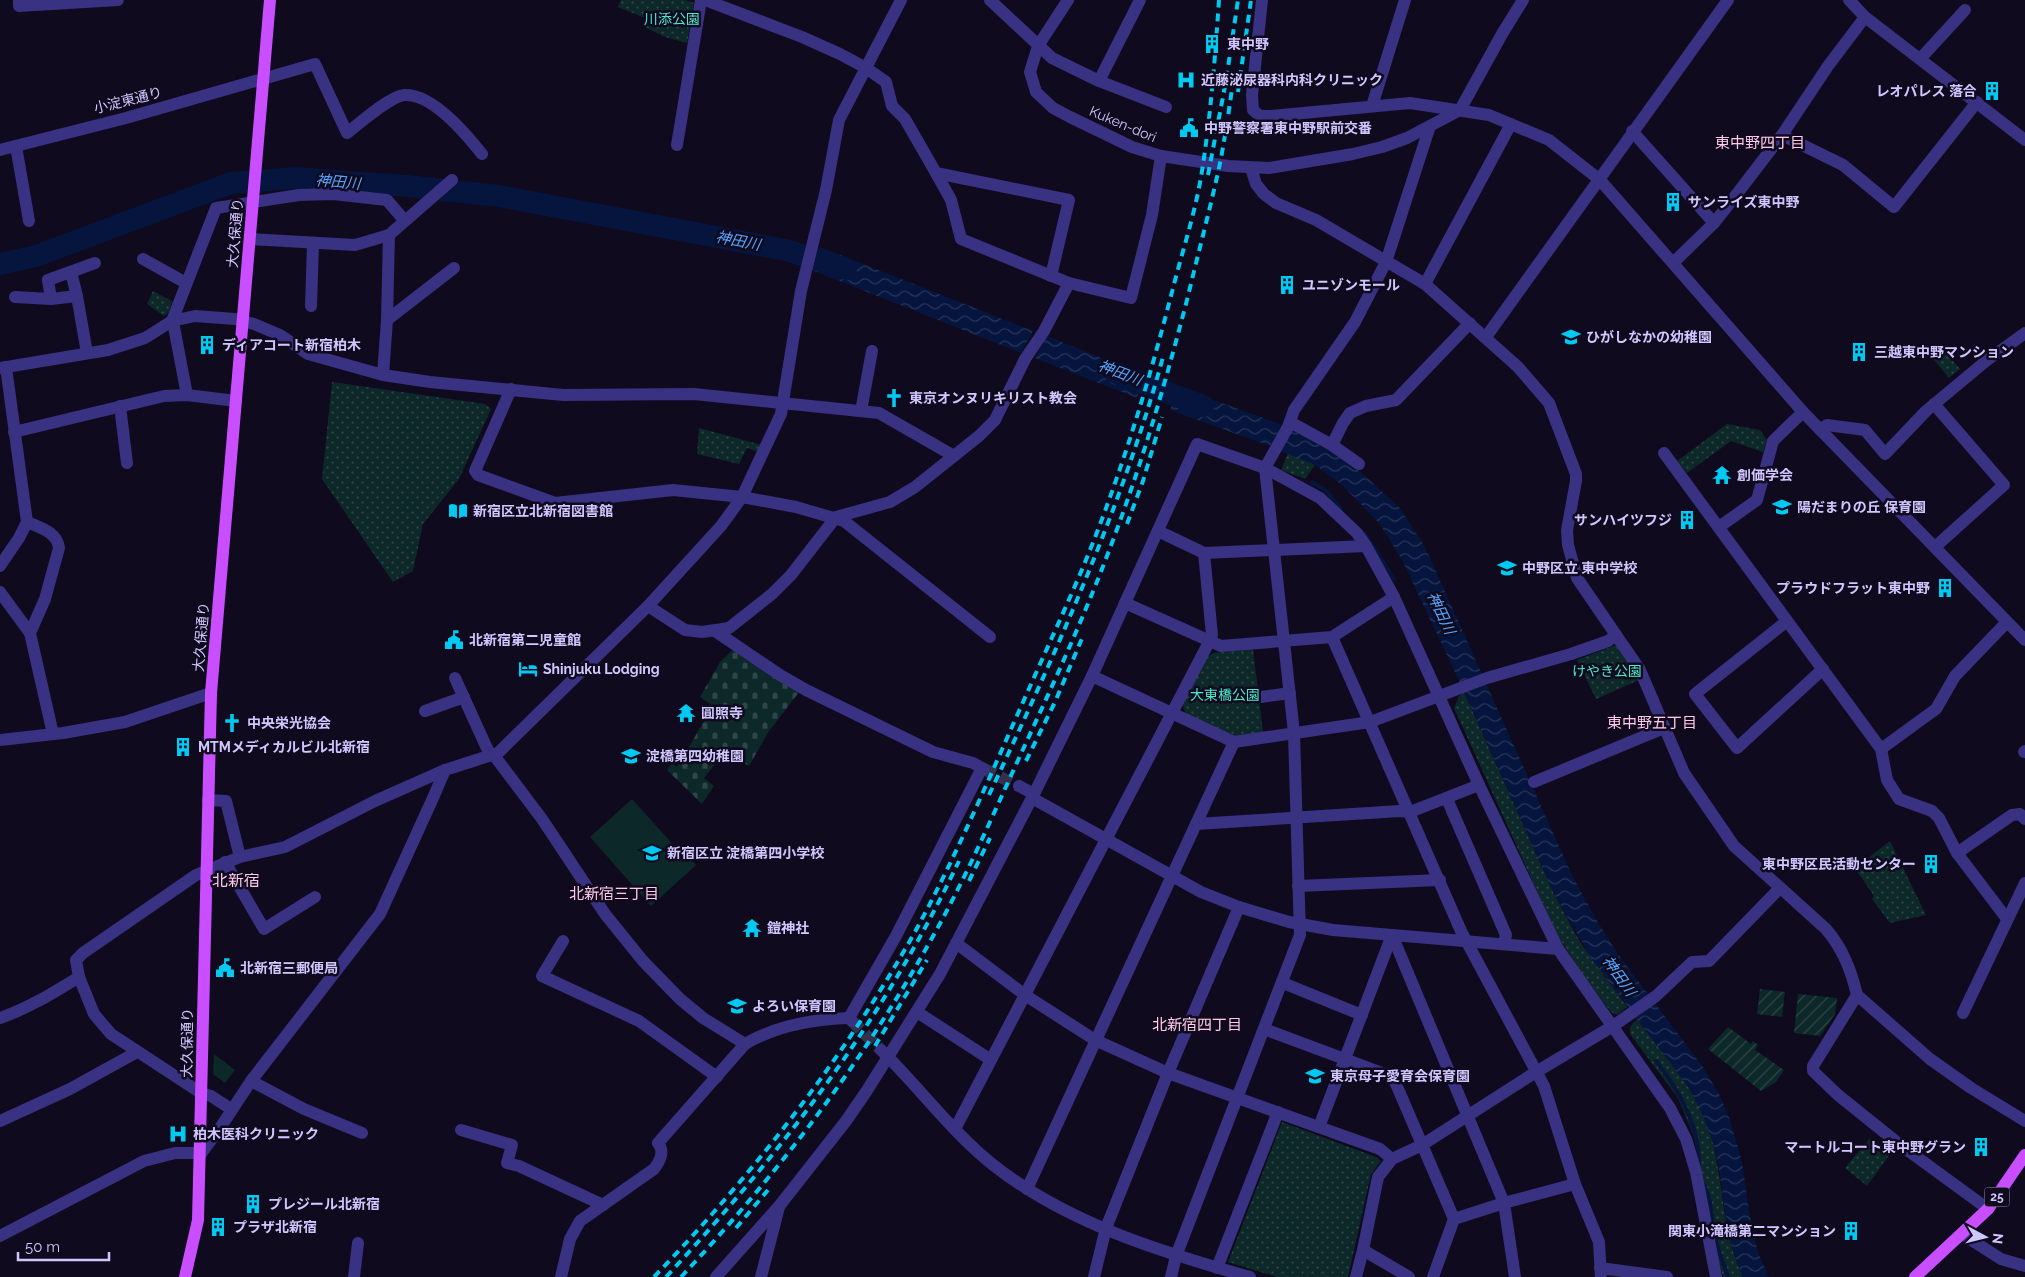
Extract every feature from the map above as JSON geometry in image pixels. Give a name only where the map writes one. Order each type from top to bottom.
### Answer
[{"type":"main road","name":"大久保通り","points":[[185,1277],[198,1220],[211,693],[236,401],[248,322],[250,239],[270,0]]},
{"type":"main road","name":"25","points":[[1914,1277],[1988,1208],[2025,1155]]},
{"type":"street","points":[[19,0],[18,6],[118,0]]},
{"type":"street","points":[[676,145],[703,0],[802,37],[866,68],[886,82],[892,106],[905,119],[951,200],[961,239],[1069,283],[1130,298],[1152,215],[1161,156]]},
{"type":"street","points":[[231,1109],[211,1096],[201,1093],[110,1034],[94,1014],[79,976],[76,960],[163,896],[196,875],[240,857],[285,847],[375,801],[445,770],[498,753],[648,606],[721,526],[742,497],[781,414],[801,291],[826,190],[839,120],[901,0]]},
{"type":"street","points":[[990,0],[1052,58],[1098,81],[1166,107]]},
{"type":"street","name":"Kuken-dori","points":[[1068,0],[1038,46],[1030,72],[1036,92],[1044,100],[1070,117],[1132,147],[1161,156],[1251,168],[1269,168],[1372,150],[1407,138],[1460,110]]},
{"type":"street","points":[[1098,81],[1140,0]]},
{"type":"street","points":[[1262,0],[1251,104],[1253,110],[1260,116],[1410,103],[1489,116],[1548,140],[1600,180],[1803,412],[2025,640]]},
{"type":"street","points":[[1372,106],[1405,0]]},
{"type":"street","points":[[1460,110],[1523,0]]},
{"type":"street","points":[[1849,0],[1865,16],[2025,140]]},
{"type":"street","points":[[1486,337],[1600,180],[1632,131],[1724,1]]},
{"type":"street","points":[[1920,59],[1965,10]]},
{"type":"street","points":[[1673,263],[1714,223],[1782,135],[1828,66],[1865,16]]},
{"type":"street","name":"小淀東通り","points":[[0,150],[91,125],[126,118],[315,64],[346,133],[382,105],[404,95],[424,100],[454,122],[464,131],[482,154]]},
{"type":"street","points":[[1782,135],[1843,165],[1894,207],[1977,102]]},
{"type":"street","points":[[1425,284],[1511,124]]},
{"type":"street","points":[[1171,1277],[1176,1256],[1283,983],[1300,934],[1294,733],[1265,468],[1289,425],[1294,410],[1355,322],[1386,262],[1430,126]]},
{"type":"street","points":[[1632,131],[1714,223]]},
{"type":"street","points":[[16,146],[29,220]]},
{"type":"street","points":[[1251,168],[1256,184],[1264,194],[1276,203],[1316,220],[1425,284],[1518,367],[1549,403],[1576,474],[1567,530],[1568,546],[1577,578],[1640,670],[1684,773],[1734,846],[1826,928],[1839,944],[1852,976],[1857,995],[1930,1059],[1971,1088],[2025,1120]]},
{"type":"street","points":[[936,173],[1070,200],[1050,276]]},
{"type":"street","points":[[250,239],[314,244],[355,244],[389,235],[452,180]]},
{"type":"street","points":[[188,395],[172,321],[216,208],[253,199],[333,194],[388,200],[404,220]]},
{"type":"street","points":[[383,374],[387,320],[389,235]]},
{"type":"street","points":[[311,306],[314,244]]},
{"type":"street","points":[[143,259],[186,283]]},
{"type":"street","points":[[51,299],[48,280],[95,263]]},
{"type":"street","points":[[387,320],[454,268]]},
{"type":"street","points":[[71,272],[87,353]]},
{"type":"street","points":[[648,606],[685,630],[702,632],[729,628],[772,594],[791,575],[836,517],[890,502],[915,487],[995,420],[1027,356],[1042,333],[1069,283]]},
{"type":"street","points":[[15,297],[51,299],[77,296]]},
{"type":"street","points":[[0,566],[19,538],[27,522],[3,368],[108,350],[145,338],[172,321],[195,316],[248,322],[280,336],[308,354],[383,374],[430,382],[562,395],[694,394],[879,413],[954,456]]},
{"type":"street","points":[[1332,445],[1350,413],[1366,406],[1396,400],[1470,323]]},
{"type":"street","points":[[1820,430],[1827,425],[1865,430],[1885,454],[1934,404],[1986,361],[2025,333]]},
{"type":"street","points":[[861,411],[872,351]]},
{"type":"street","points":[[511,390],[475,471],[478,474],[555,503],[673,490],[742,497],[836,517],[844,521],[990,637]]},
{"type":"street","points":[[14,432],[164,396],[188,395],[236,401]]},
{"type":"street","points":[[1934,404],[2004,485],[1935,548]]},
{"type":"street","points":[[120,406],[127,463]]},
{"type":"street","points":[[1719,527],[1757,500],[1774,441],[1803,412]]},
{"type":"street","points":[[1289,425],[1332,445],[1359,464]]},
{"type":"street","points":[[716,1277],[780,1205],[846,1121],[885,1054],[917,1012],[940,974],[1033,796],[1092,676],[1197,444],[1265,468],[1320,498],[1358,534],[1366,546],[1394,597],[1479,785],[1558,949],[1670,1108],[1686,1139],[1696,1172],[1716,1277]]},
{"type":"street","points":[[1664,453],[1881,749],[1887,780],[1899,799],[1932,811],[1939,818],[1957,853],[2007,919]]},
{"type":"street","points":[[27,522],[54,535],[58,541],[59,548],[45,600],[30,633]]},
{"type":"street","points":[[1158,531],[1204,553],[1366,546]]},
{"type":"street","points":[[955,1129],[1209,642],[1212,635],[1204,553]]},
{"type":"street","points":[[0,592],[30,633],[53,734]]},
{"type":"street","points":[[1125,603],[1221,646],[1332,637],[1394,597]]},
{"type":"street","points":[[1787,621],[1696,694],[1737,748],[1823,669]]},
{"type":"street","points":[[1881,749],[1936,709],[1955,676],[2007,622]]},
{"type":"street","points":[[561,1277],[570,1239],[580,1221],[654,1169],[661,1159],[662,1150],[658,1143],[744,1044],[758,1036],[822,1018],[851,1019],[983,769],[973,763],[933,752],[806,690],[780,675],[715,631]]},
{"type":"street","points":[[1092,676],[1234,742],[1370,722],[1484,679],[1571,654],[1608,641],[1616,635]]},
{"type":"street","points":[[1332,637],[1467,941],[1544,1086],[1575,1184],[1599,1242],[1600,1272],[1667,1277]]},
{"type":"street","points":[[456,678],[464,697],[480,721],[492,755],[542,819],[605,914],[643,961],[680,999],[703,1018],[744,1044]]},
{"type":"street","points":[[0,740],[53,734],[125,722],[211,693]]},
{"type":"street","points":[[1261,697],[1290,694]]},
{"type":"street","points":[[435,712],[464,697]]},
{"type":"street","points":[[1534,782],[1664,728]]},
{"type":"street","points":[[1027,1189],[1234,742]]},
{"type":"street","points":[[0,1236],[144,1161],[175,1153],[200,1155],[251,1081],[380,914],[445,770]]},
{"type":"street","points":[[1196,824],[1400,811],[1410,812],[1479,785]]},
{"type":"street","points":[[1019,786],[1106,840],[1171,876],[1201,892],[1239,907],[1300,925],[1333,930],[1558,949]]},
{"type":"street","points":[[1447,799],[1506,935],[1504,944]]},
{"type":"street","points":[[208,800],[226,801],[240,857]]},
{"type":"street","points":[[1957,853],[2012,815],[2020,814],[2025,819]]},
{"type":"street","points":[[225,862],[264,929],[315,897]]},
{"type":"street","points":[[1298,886],[1440,880]]},
{"type":"street","points":[[1963,1013],[2025,883]]},
{"type":"street","points":[[1356,1277],[1378,1178],[1392,1159],[1422,1145],[1468,1114],[1632,1014],[1653,998],[1692,962],[1709,961],[1780,888]]},
{"type":"street","points":[[1094,1277],[1106,1228],[1168,1073],[1239,907]]},
{"type":"street","points":[[1320,1127],[1392,935]]},
{"type":"street","points":[[1392,935],[1504,1203],[1515,1277]]},
{"type":"street","points":[[562,941],[542,976],[639,1021],[717,1077]]},
{"type":"street","points":[[956,943],[1025,995],[1096,1040],[1168,1073],[1380,1149],[1392,1159]]},
{"type":"street","points":[[0,1018],[26,1009],[79,976]]},
{"type":"street","points":[[1283,983],[1362,1015]]},
{"type":"street","points":[[1857,995],[1813,1066],[1813,1071],[1899,1144],[1988,1208]]},
{"type":"street","points":[[917,1012],[991,1060]]},
{"type":"street","points":[[1264,1029],[1393,1077],[1454,1219],[1432,1277]]},
{"type":"street","points":[[0,1121],[70,1090],[137,1052]]},
{"type":"street","points":[[885,1054],[955,1129],[992,1164],[1027,1189],[1064,1209],[1106,1228],[1176,1256],[1250,1277]]},
{"type":"street","points":[[251,1081],[304,1109],[362,1133]]},
{"type":"street","points":[[1217,1268],[1278,1112]]},
{"type":"street","points":[[461,1130],[512,1145],[507,1163],[519,1166],[603,1205]]},
{"type":"street","points":[[1454,1219],[1575,1184]]},
{"type":"street","points":[[761,1277],[780,1205]]},
{"type":"street","points":[[1962,1234],[2001,1259],[2025,1266]]},
{"type":"street","points":[[354,1277],[358,1243]]},
{"type":"street","points":[[1363,1250],[1408,1277]]},
{"type":"green space","name":"川添公園","points":[[621,0],[685,0],[694,3],[687,43],[665,37],[643,26],[645,18],[618,7]]},
{"type":"green space","points":[[153,291],[172,301],[169,312],[164,316],[147,304]]},
{"type":"green space","points":[[1941,346],[1960,369],[1949,378],[1930,355]]},
{"type":"green space","points":[[332,382],[485,404],[491,409],[459,479],[423,524],[413,571],[393,582],[322,479]]},
{"type":"green space","points":[[1727,424],[1760,430],[1767,440],[1763,452],[1731,441],[1687,473],[1677,461]]},
{"type":"green space","points":[[699,428],[762,445],[759,452],[747,448],[739,464],[697,454]]},
{"type":"green space","points":[[1289,451],[1315,465],[1305,479],[1281,470]]},
{"type":"green space","name":"けやき公園","points":[[1616,645],[1639,680],[1596,699],[1577,660]]},
{"type":"green space","points":[[735,648],[800,691],[769,731],[749,766],[725,752],[704,778],[714,786],[702,804],[667,770],[672,763],[677,767],[713,706],[700,697],[720,662]]},
{"type":"green space","name":"大東橋公園","points":[[1253,649],[1263,732],[1235,736],[1186,714],[1182,704],[1206,657],[1214,653]]},
{"type":"green space","points":[[1464,692],[1554,894],[1580,942],[1627,1007],[1617,1015],[1611,1012],[1582,974],[1556,933],[1454,708],[1459,696]]},
{"type":"green space","points":[[632,799],[678,850],[681,847],[696,865],[651,906],[590,837]]},
{"type":"green space","points":[[1890,841],[1926,915],[1890,923],[1872,899],[1874,896],[1855,868]]},
{"type":"green space","points":[[1760,989],[1785,992],[1782,1017],[1757,1014]]},
{"type":"green space","points":[[1798,994],[1837,998],[1835,1014],[1820,1036],[1794,1033]]},
{"type":"green space","points":[[1637,1019],[1688,1087],[1704,1116],[1715,1150],[1731,1242],[1743,1277],[1723,1277],[1713,1242],[1702,1172],[1693,1134],[1678,1098],[1630,1034],[1630,1027]]},
{"type":"green space","points":[[1728,1027],[1751,1044],[1753,1041],[1758,1045],[1755,1050],[1784,1070],[1776,1082],[1761,1091],[1708,1049]]},
{"type":"green space","points":[[214,1054],[235,1070],[225,1083],[213,1074]]},
{"type":"green space","points":[[1282,1122],[1376,1157],[1381,1161],[1371,1174],[1348,1277],[1277,1277],[1228,1262]]},
{"type":"green space","points":[[1870,1138],[1890,1154],[1867,1186],[1845,1168]]},
{"type":"water","points":[[820,247],[1033,331],[1021,353],[814,271]]},
{"type":"water","points":[[1047,336],[1144,375],[1137,398],[1035,358]]},
{"type":"water","points":[[1178,387],[1282,425],[1270,446],[1170,410]]},
{"type":"water","points":[[1293,429],[1332,449],[1363,474],[1400,508],[1425,547],[1571,873],[1594,916],[1617,953],[1703,1067],[1719,1094],[1730,1120],[1742,1162],[1758,1253],[1769,1277],[1743,1277],[1729,1236],[1716,1154],[1698,1106],[1689,1088],[1593,961],[1554,894],[1461,685],[1403,562],[1380,524],[1342,485],[1315,465],[1281,451]]},
{"type":"waterway","name":"神田川","points":[[0,264],[36,256],[231,183],[295,178],[407,186],[499,196],[786,250],[846,269]]},
{"type":"waterway","name":"神田川","points":[[1114,372],[1203,406]]},
{"type":"waterway","points":[[1312,482],[1325,490],[1341,509]]},
{"type":"waterway","points":[[1365,534],[1394,579]]},
{"type":"waterway","points":[[1656,1061],[1680,1096],[1686,1109],[1696,1136],[1699,1163]]},
{"type":"waterway","points":[[1704,1185],[1709,1200],[1715,1240],[1728,1277]]},
{"type":"tunnel","points":[[984,769],[1019,786]]},
{"type":"tunnel","points":[[852,1021],[881,1050]]},
{"type":"railway","points":[[654,1277],[727,1197],[796,1112],[859,1023],[888,977],[916,930],[960,842],[1070,597],[1106,509],[1137,416],[1193,215],[1208,128],[1219,0]]},
{"type":"railway","points":[[1208,175],[1226,81],[1238,0]]},
{"type":"railway","points":[[1238,92],[1251,0]]},
{"type":"railway","points":[[681,1277],[717,1238],[785,1157],[848,1073],[932,938],[992,818],[1090,598],[1122,516],[1143,453],[1181,324],[1212,199],[1233,82]]},
{"type":"railway","points":[[989,795],[1039,688],[1107,525],[1128,470],[1163,357]]},
{"type":"railway","points":[[1127,524],[1143,481],[1162,417]]},
{"type":"railway","points":[[1026,761],[1055,702],[1083,636]]},
{"type":"railway","points":[[969,881],[990,838]]},
{"type":"railway","points":[[666,1277],[751,1180],[829,1080],[865,1028],[898,975],[930,919],[959,861]]},
{"type":"railway","points":[[875,1046],[927,960]]},
{"type":"railway","points":[[736,1228],[768,1190]]},
{"type":"place","name":"東中野","points":[[1212,44]]},
{"type":"place","name":"近藤泌尿器科内科クリニック","points":[[1186,80]]},
{"type":"place","name":"レオパレス 落合","points":[[1992,91]]},
{"type":"place","name":"中野警察署東中野駅前交番","points":[[1189,128]]},
{"type":"place","name":"サンライズ東中野","points":[[1673,202]]},
{"type":"place","name":"ユニゾンモール","points":[[1287,285]]},
{"type":"place","name":"ひがしなかの幼稚園","points":[[1571,337]]},
{"type":"place","name":"ディアコート新宿柏木","points":[[207,345]]},
{"type":"place","name":"三越東中野マンション","points":[[1859,352]]},
{"type":"place","name":"東京オンヌリキリスト教会","points":[[894,398]]},
{"type":"place","name":"創価学会","points":[[1722,475]]},
{"type":"place","name":"陽だまりの丘 保育園","points":[[1782,507]]},
{"type":"place","name":"新宿区立北新宿図書館","points":[[458,511]]},
{"type":"place","name":"サンハイツフジ","points":[[1687,520]]},
{"type":"place","name":"中野区立 東中学校","points":[[1507,568]]},
{"type":"place","name":"プラウドフラット東中野","points":[[1945,588]]},
{"type":"place","name":"北新宿第二児童館","points":[[454,640]]},
{"type":"place","name":"Shinjuku Lodging","points":[[528,669]]},
{"type":"place","name":"圓照寺","points":[[686,713]]},
{"type":"place","name":"中央栄光協会","points":[[232,723]]},
{"type":"place","name":"MTMメディカルビル北新宿","points":[[183,747]]},
{"type":"place","name":"淀橋第四幼稚園","points":[[631,756]]},
{"type":"place","name":"新宿区立 淀橋第四小学校","points":[[652,853]]},
{"type":"place","name":"東中野区民活動センター","points":[[1931,864]]},
{"type":"place","name":"鎧神社","points":[[752,928]]},
{"type":"place","name":"北新宿三郵便局","points":[[225,968]]},
{"type":"place","name":"よろい保育園","points":[[737,1006]]},
{"type":"place","name":"東京母子愛育会保育園","points":[[1315,1076]]},
{"type":"place","name":"柏木医科クリニック","points":[[178,1134]]},
{"type":"place","name":"マートルコート東中野グラン","points":[[1981,1147]]},
{"type":"place","name":"プレジール北新宿","points":[[253,1204]]},
{"type":"place","name":"プラザ北新宿","points":[[218,1227]]},
{"type":"place","name":"関東小滝橋第二マンション","points":[[1851,1231]]},
{"type":"district","name":"東中野四丁目","points":[[1760,143]]},
{"type":"district","name":"東中野五丁目","points":[[1652,723]]},
{"type":"district","name":"北新宿","points":[[236,880]]},
{"type":"district","name":"北新宿三丁目","points":[[614,894]]},
{"type":"district","name":"北新宿四丁目","points":[[1197,1025]]}]
